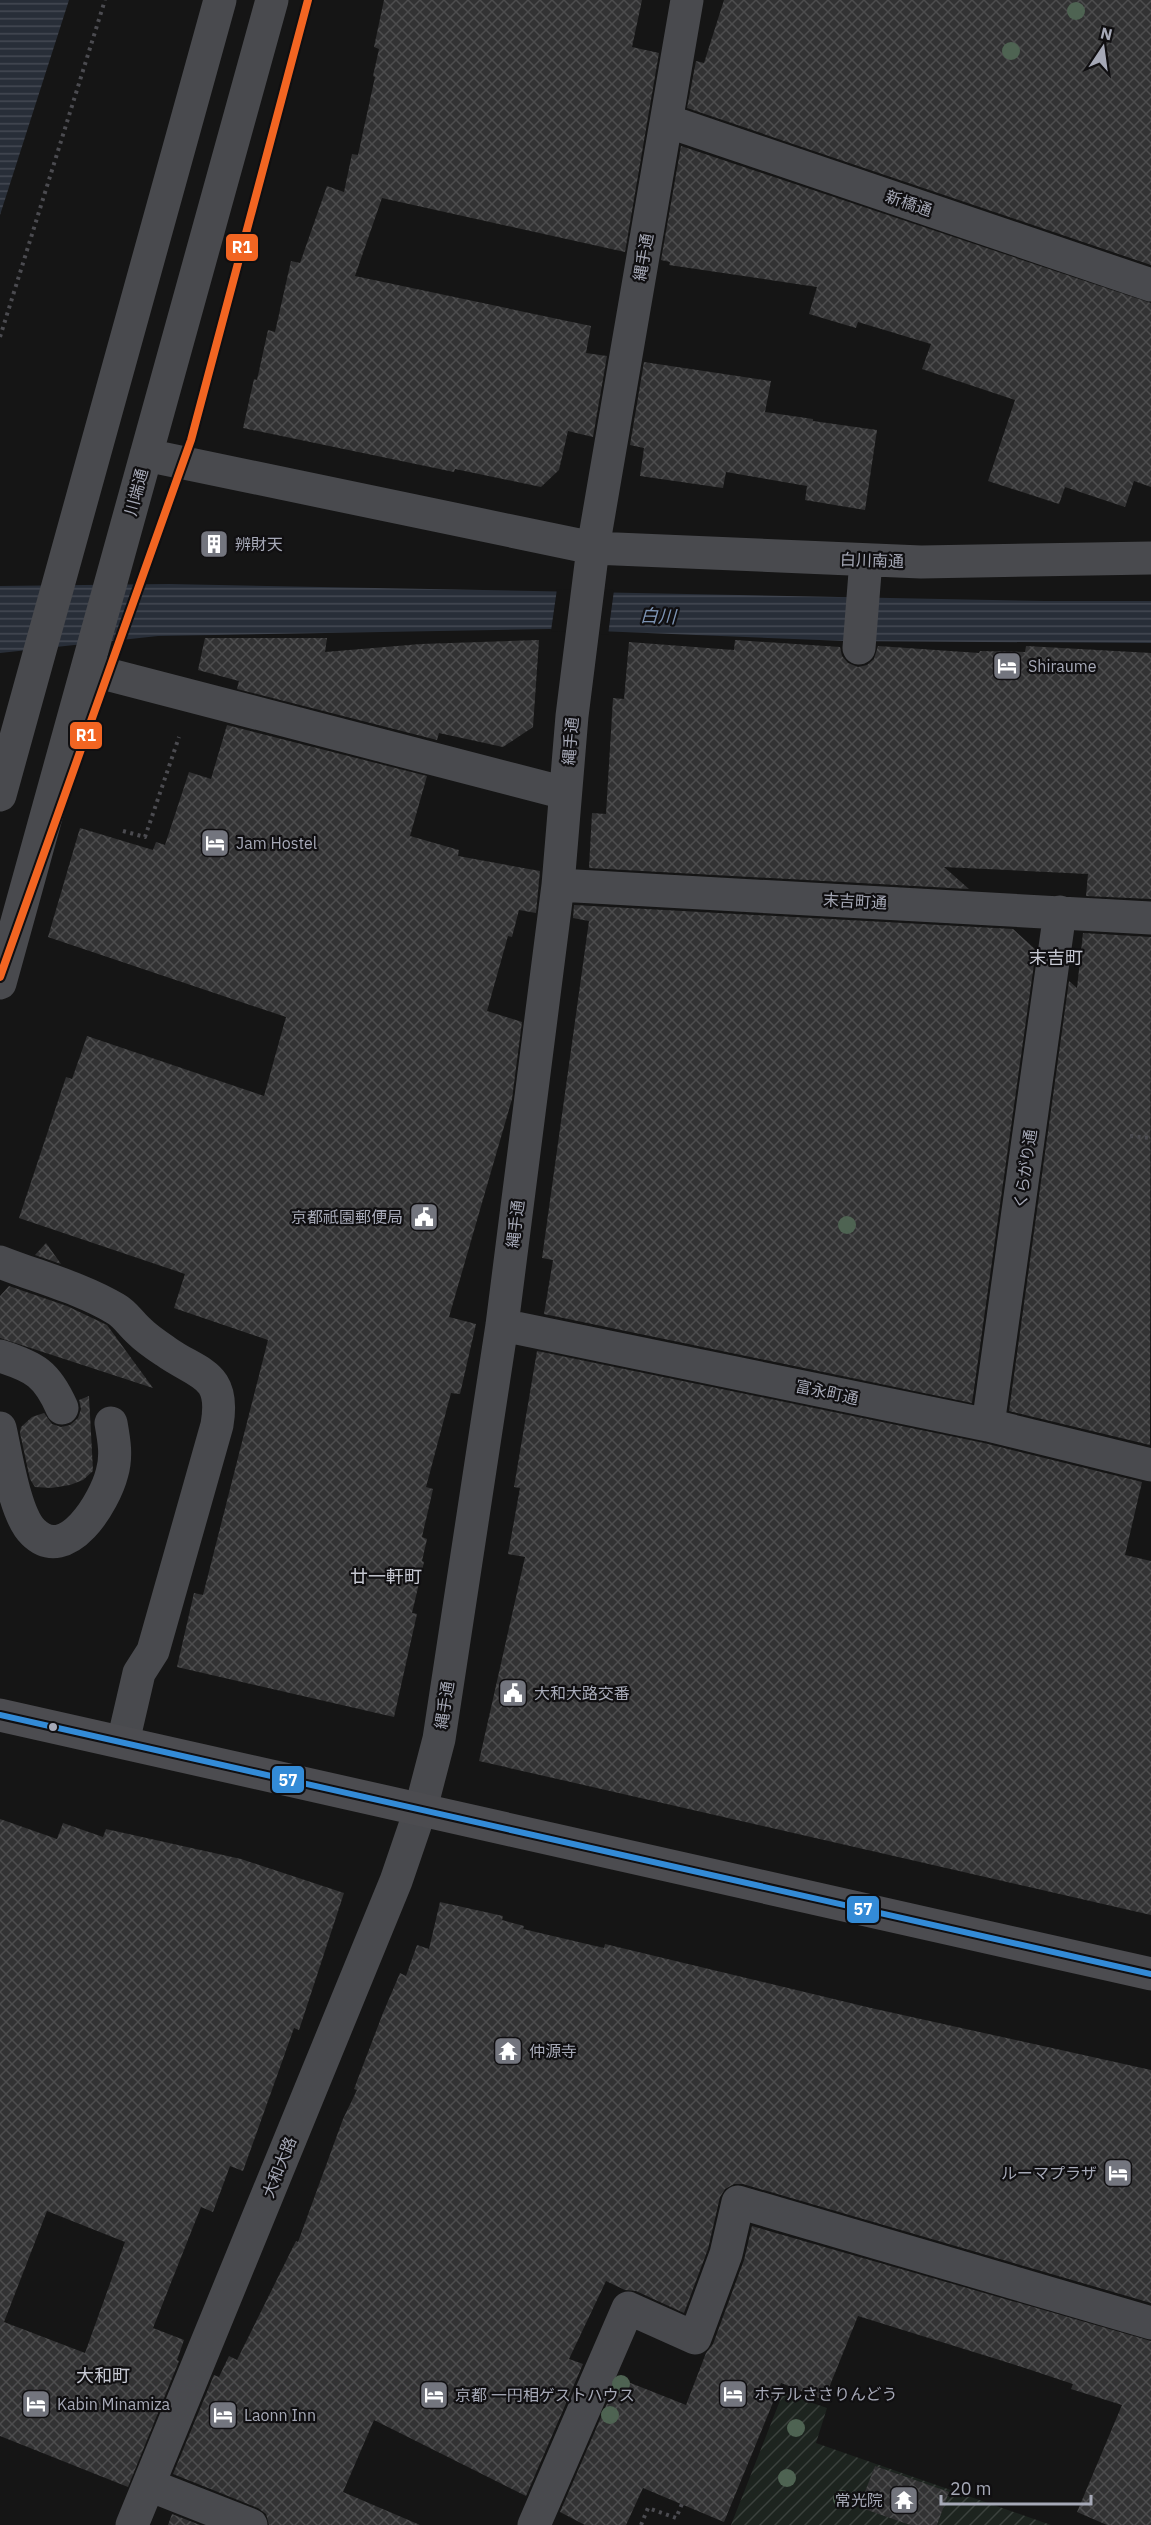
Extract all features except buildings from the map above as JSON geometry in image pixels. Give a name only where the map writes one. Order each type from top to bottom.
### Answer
[{"type":"main road","points":[[0,1715],[1151,1974]]},
{"type":"street","points":[[0,795],[220,0]]},
{"type":"street","name":"川端通","points":[[0,983],[272,0]]},
{"type":"street","name":"縄手通","points":[[421,1808],[439,1739],[502,1324],[558,885],[581,636],[593,548],[687,0]]},
{"type":"street","name":"新橋通","points":[[667,121],[1151,285]]},
{"type":"street","name":"白川南通","points":[[146,455],[593,548],[865,575],[921,562],[1151,558]]},
{"type":"street","points":[[859,648],[865,575]]},
{"type":"street","points":[[87,669],[565,793]]},
{"type":"street","name":"末吉町通","points":[[558,885],[1151,918]]},
{"type":"street","name":"くらがり通","points":[[988,1425],[1060,912]]},
{"type":"street","points":[[0,1262],[92,1296],[118,1310],[140,1332],[167,1353],[204,1373],[219,1398],[214,1437],[153,1651],[139,1673],[123,1742]]},
{"type":"street","name":"富永町通","points":[[502,1324],[988,1425],[1151,1465]]},
{"type":"street","points":[[0,1356],[37,1371],[51,1384],[62,1408]]},
{"type":"street","points":[[0,1428],[22,1519],[34,1533],[47,1540],[61,1542],[74,1534],[97,1507],[112,1474],[116,1456],[111,1423]]},
{"type":"street","points":[[74,1534],[80,1517],[83,1480]]},
{"type":"street","name":"大和大路","points":[[132,2525],[396,1881],[421,1808]]},
{"type":"street","points":[[534,2525],[628,2308],[695,2338],[726,2254],[738,2202],[1151,2323]]},
{"type":"street","points":[[149,2485],[251,2525]]},
{"type":"path","points":[[0,337],[105,0]]},
{"type":"path","points":[[123,831],[145,837],[180,733]]},
{"type":"path","points":[[1130,1137],[1151,1138]]},
{"type":"path","points":[[641,2525],[648,2508],[676,2518],[682,2504]]},
{"type":"shaded area","points":[[783,2393],[827,2408],[816,2443],[1051,2525],[937,2525],[948,2492],[875,2466],[860,2507],[910,2525],[731,2525]]},
{"type":"water","points":[[0,0],[69,0],[0,215]]},
{"type":"water","name":"白川","points":[[169,584],[1045,601],[1151,601],[1151,643],[845,641],[549,629],[158,636],[0,653],[0,586]]},
{"type":"pier","points":[[557,589],[614,590],[608,635],[551,631]]},
{"type":"transit line","name":"R1","points":[[0,977],[191,440],[308,0]]},
{"type":"transit line","name":"57","points":[[0,1715],[1151,1974]]},
{"type":"place","name":"辨財天","points":[[214,544]]},
{"type":"place","name":"Shiraume","points":[[1007,666]]},
{"type":"place","name":"Jam Hostel","points":[[215,843]]},
{"type":"place","name":"京都祇園郵便局","points":[[424,1217]]},
{"type":"place","name":"大和大路交番","points":[[513,1693]]},
{"type":"place","name":"仲源寺","points":[[508,2051]]},
{"type":"place","name":"ルーマプラザ","points":[[1118,2173]]},
{"type":"place","name":"ホテルささりんどう","points":[[733,2394]]},
{"type":"place","name":"京都 一円相ゲストハウス","points":[[434,2395]]},
{"type":"place","name":"Kabin Minamiza","points":[[36,2404]]},
{"type":"place","name":"Laonn Inn","points":[[223,2415]]},
{"type":"place","name":"常光院","points":[[904,2500]]},
{"type":"district","name":"末吉町","points":[[1056,957]]},
{"type":"district","name":"廿一軒町","points":[[386,1576]]},
{"type":"district","name":"大和町","points":[[103,2375]]}]
